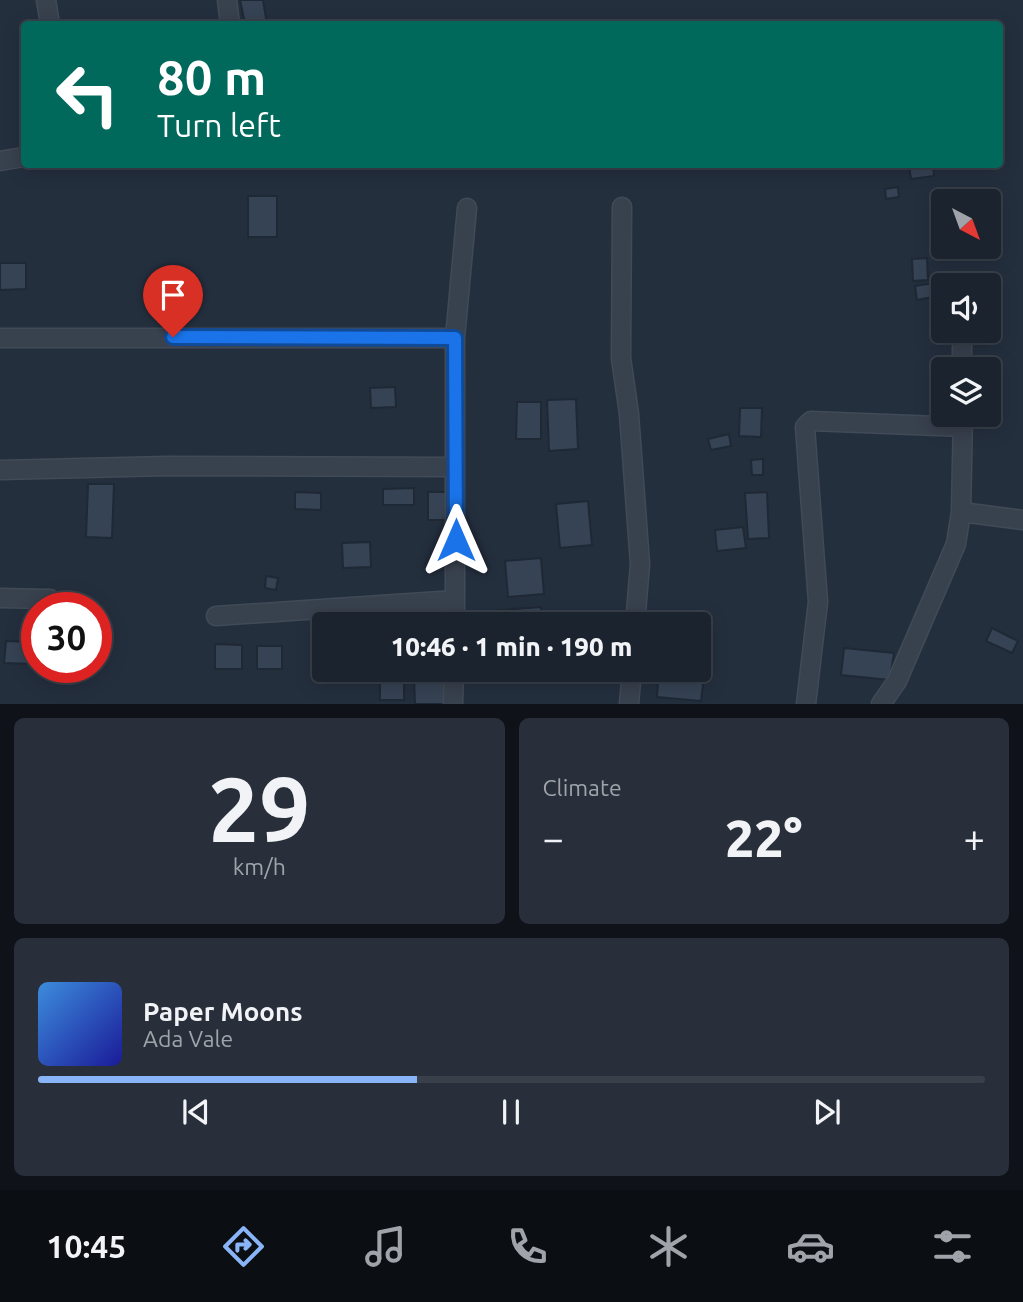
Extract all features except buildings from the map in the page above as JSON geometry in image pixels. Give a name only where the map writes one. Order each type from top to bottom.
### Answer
[{"type":"street","points":[[46,0],[50,21]]},
{"type":"street","points":[[227,0],[230,21]]},
{"type":"street","points":[[0,161],[21,158]]},
{"type":"street","points":[[622,207],[621,358],[629,414],[640,564],[636,612]]},
{"type":"street","points":[[455,612],[455,338],[467,208]]},
{"type":"street","points":[[0,338],[455,338]]},
{"type":"street","points":[[806,704],[818,602],[805,427],[811,421],[931,421]]},
{"type":"street","points":[[881,704],[897,681],[956,544],[961,512],[963,427]]},
{"type":"street","points":[[0,470],[168,466],[455,467]]},
{"type":"street","points":[[961,512],[1023,520]]},
{"type":"street","points":[[0,598],[21,598]]},
{"type":"street","points":[[216,615],[455,600]]},
{"type":"street","points":[[453,704],[454,682]]},
{"type":"street","points":[[629,704],[631,682]]},
{"type":"route","points":[[173,337],[455,338],[456,540]]}]
